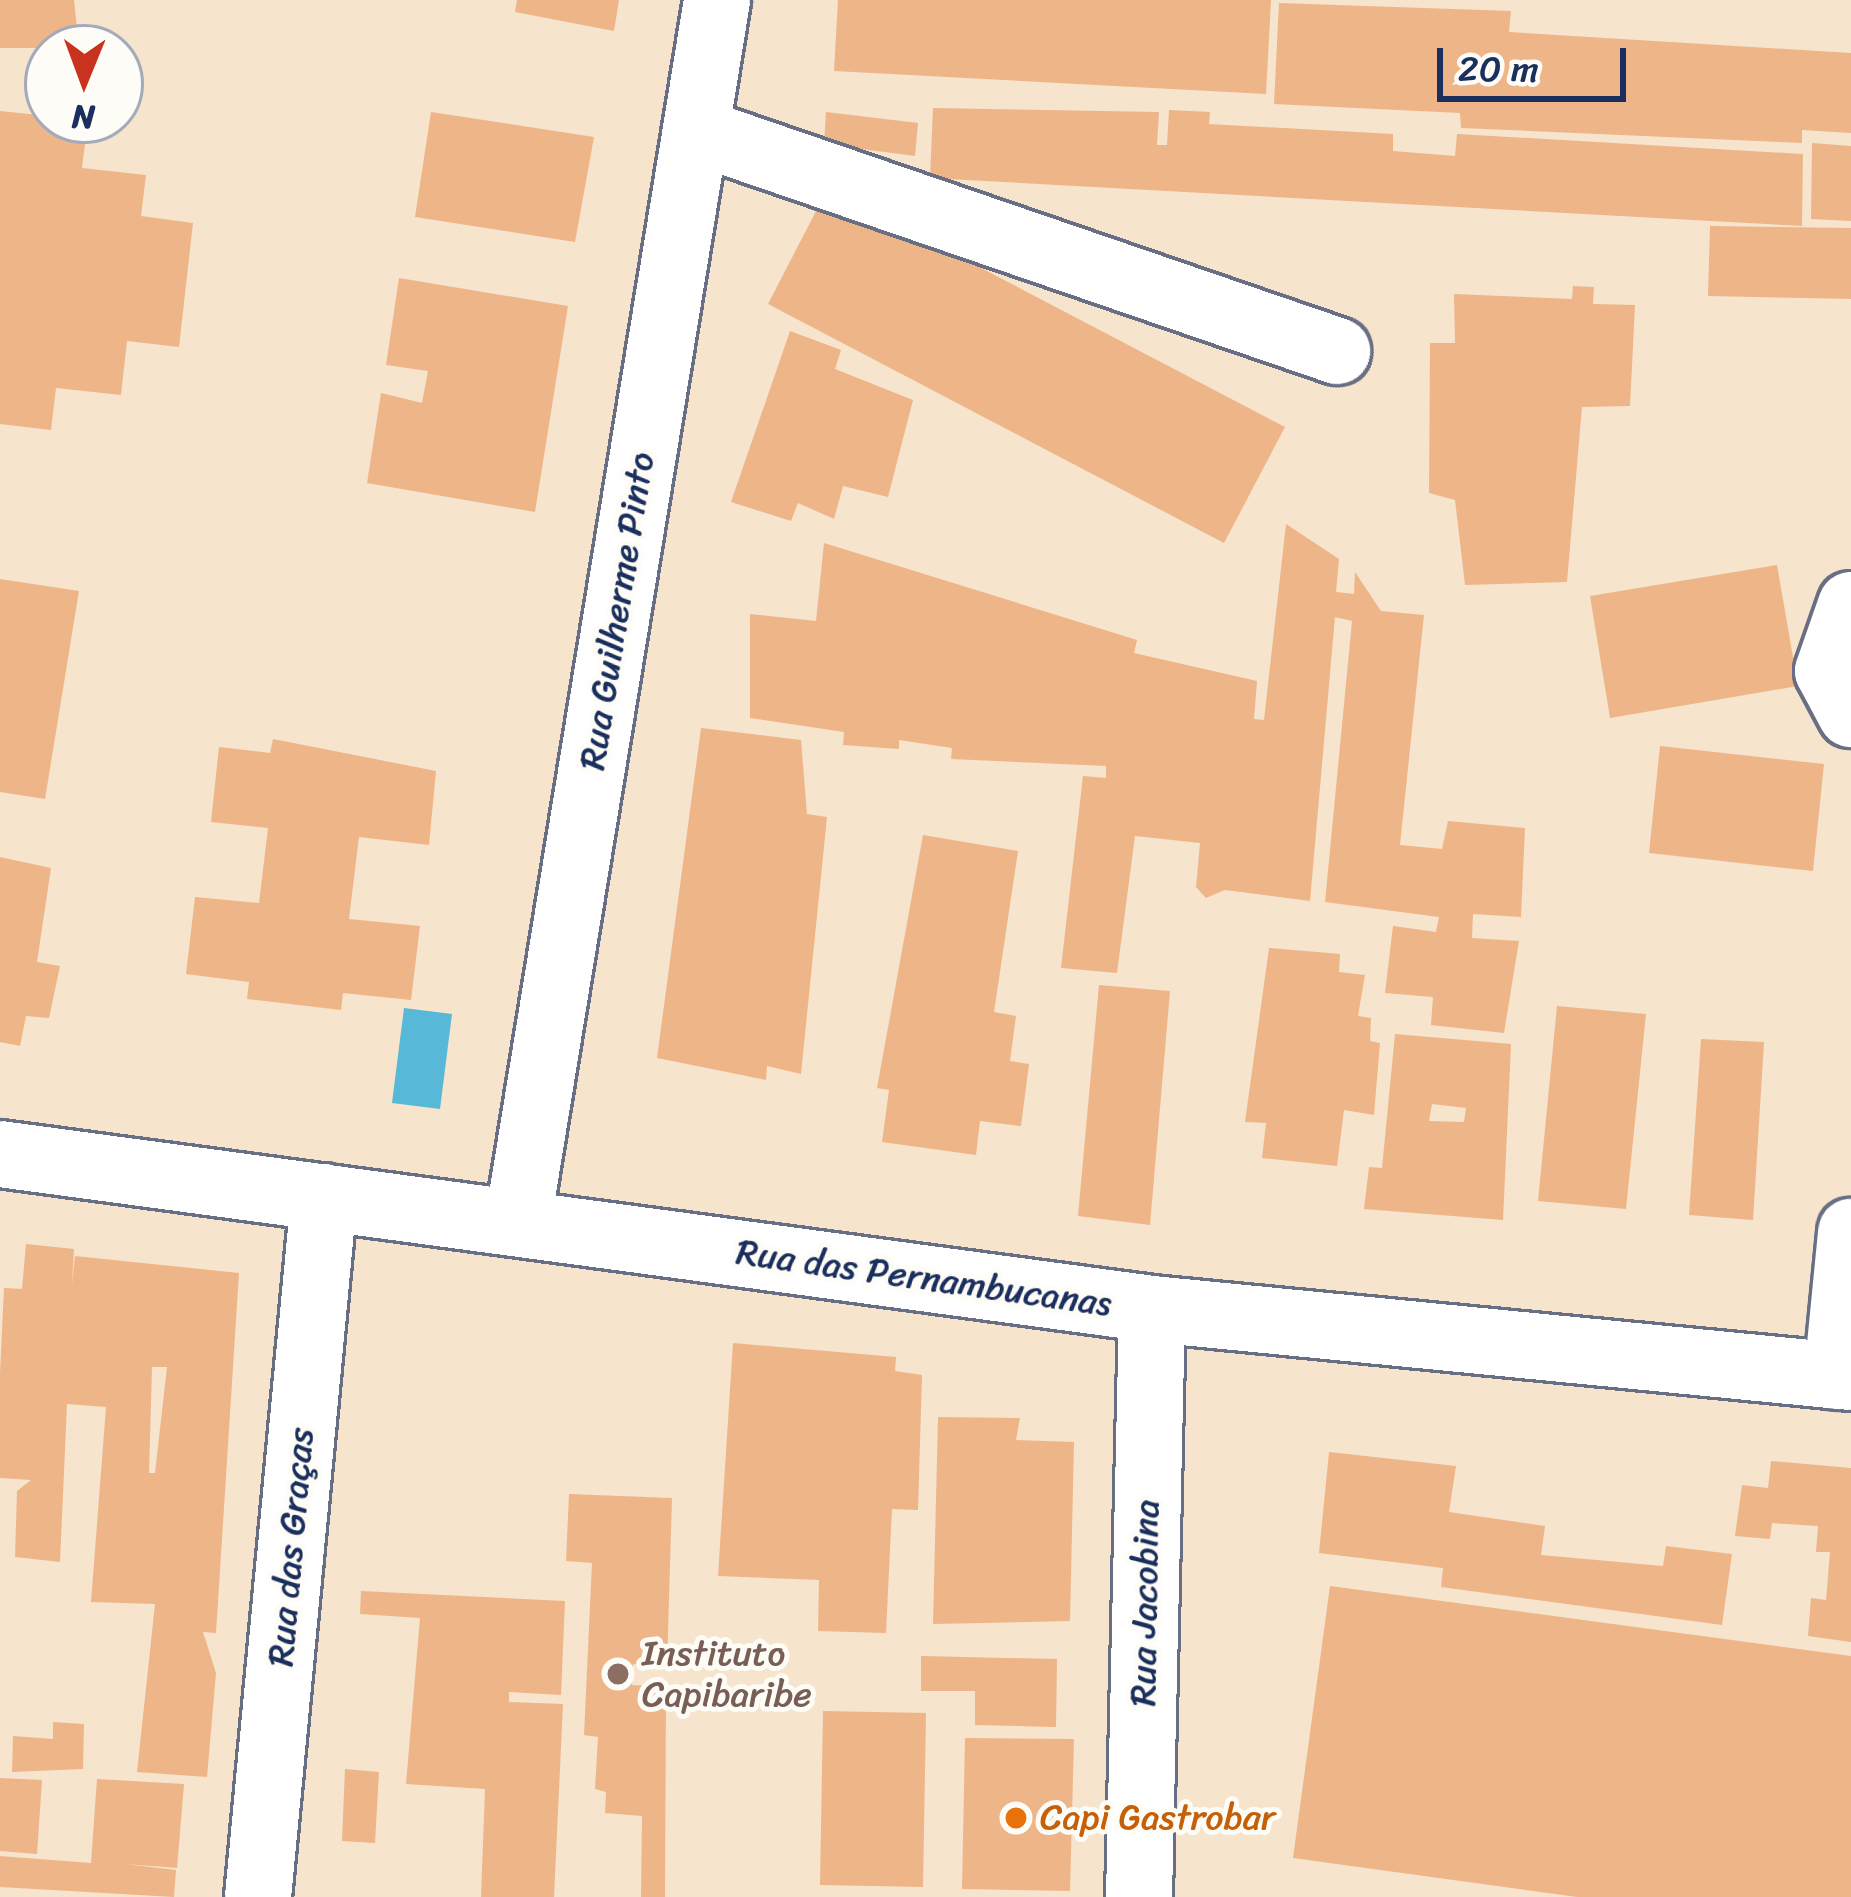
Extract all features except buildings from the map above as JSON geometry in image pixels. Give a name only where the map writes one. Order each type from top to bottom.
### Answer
[{"type":"street","name":"Rua Guilherme Pinto","points":[[518,1221],[717,0]]},
{"type":"street","points":[[696,131],[1337,352]]},
{"type":"street","points":[[1851,605],[1828,671],[1851,714]]},
{"type":"street","name":"Rua das Pernambucanas","points":[[0,1154],[1152,1309],[1844,1377]]},
{"type":"street","name":"Rua das Graças","points":[[258,1897],[324,1197]]},
{"type":"street","points":[[1844,1377],[1851,1232]]},
{"type":"street","name":"Rua Jacobina","points":[[1139,1897],[1152,1309]]},
{"type":"water","points":[[404,1008],[452,1014],[440,1109],[392,1103]]},
{"type":"place","name":"Instituto Capibaribe","points":[[618,1674]]},
{"type":"place","name":"Capi Gastrobar","points":[[1016,1818]]}]
